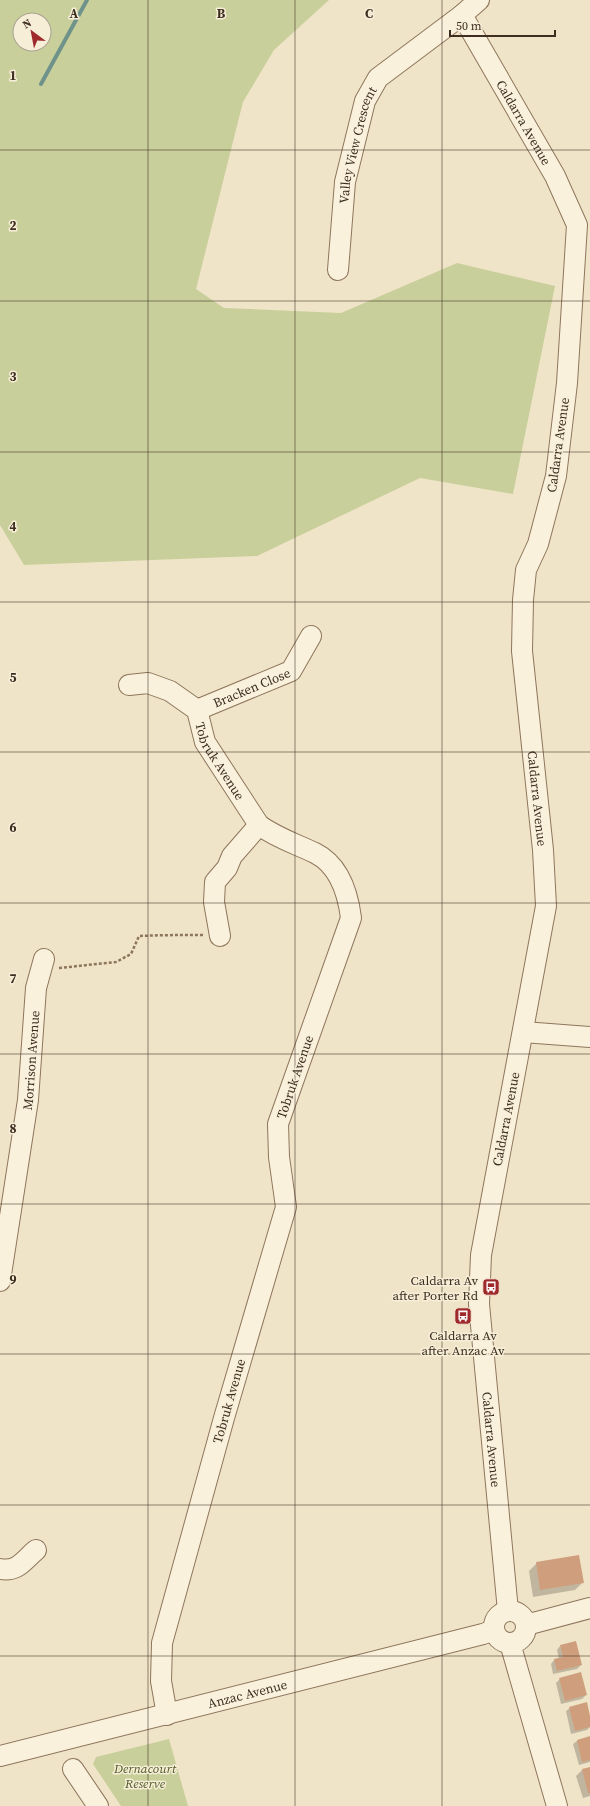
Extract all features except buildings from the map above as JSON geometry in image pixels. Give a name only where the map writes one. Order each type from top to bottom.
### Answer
[{"type":"street","name":"Valley View Crescent","points":[[338,270],[345,182],[365,101],[378,78],[462,15],[479,0]]},
{"type":"street","name":"Caldarra Avenue","points":[[462,15],[555,176],[577,225],[567,383],[556,476],[538,544],[526,570],[523,600],[522,652],[540,820],[546,906],[481,1255],[478,1285],[508,1611]]},
{"type":"street","name":"Bracken Close","points":[[197,710],[291,671],[311,636]]},
{"type":"street","name":"Tobruk Avenue","points":[[130,685],[148,684],[170,691],[197,710],[205,742],[259,825],[289,843],[316,854],[333,869],[343,884],[349,902],[351,918],[278,1124],[279,1157],[286,1207],[224,1418],[162,1643],[161,1681],[167,1715]]},
{"type":"street","points":[[220,936],[214,902],[215,882],[226,868],[232,856],[259,825]]},
{"type":"street","name":"Morrison Avenue","points":[[0,1281],[28,1100],[36,988],[44,959]]},
{"type":"street","points":[[523,1032],[590,1037]]},
{"type":"street","points":[[0,1569],[9,1571],[14,1569],[36,1550]]},
{"type":"street","points":[[526,1625],[590,1608]]},
{"type":"street","points":[[508,1611],[519,1613],[523,1617],[526,1625],[526,1630],[521,1639],[510,1643],[499,1639],[494,1630],[497,1618],[501,1614],[508,1611]]},
{"type":"street","name":"Anzac Avenue","points":[[0,1756],[167,1715],[494,1630]]},
{"type":"street","points":[[510,1643],[557,1806]]},
{"type":"street","points":[[73,1768],[98,1806]]},
{"type":"path","points":[[44,959],[54,969],[90,966],[116,962],[131,954],[139,936],[163,934],[183,936],[220,936]]},
{"type":"green space","points":[[0,0],[329,0],[274,50],[243,102],[196,289],[224,308],[341,313],[457,263],[555,286],[513,494],[420,478],[257,556],[24,565],[0,525]]},
{"type":"green space","name":"Dernacourt Reserve","points":[[169,1739],[188,1806],[121,1806],[93,1764],[96,1757]]},
{"type":"waterway","points":[[41,84],[87,0]]},
{"type":"place","name":"Caldarra Av after Porter Rd","points":[[491,1287]]},
{"type":"place","name":"Caldarra Av after Anzac Av","points":[[463,1316]]}]
